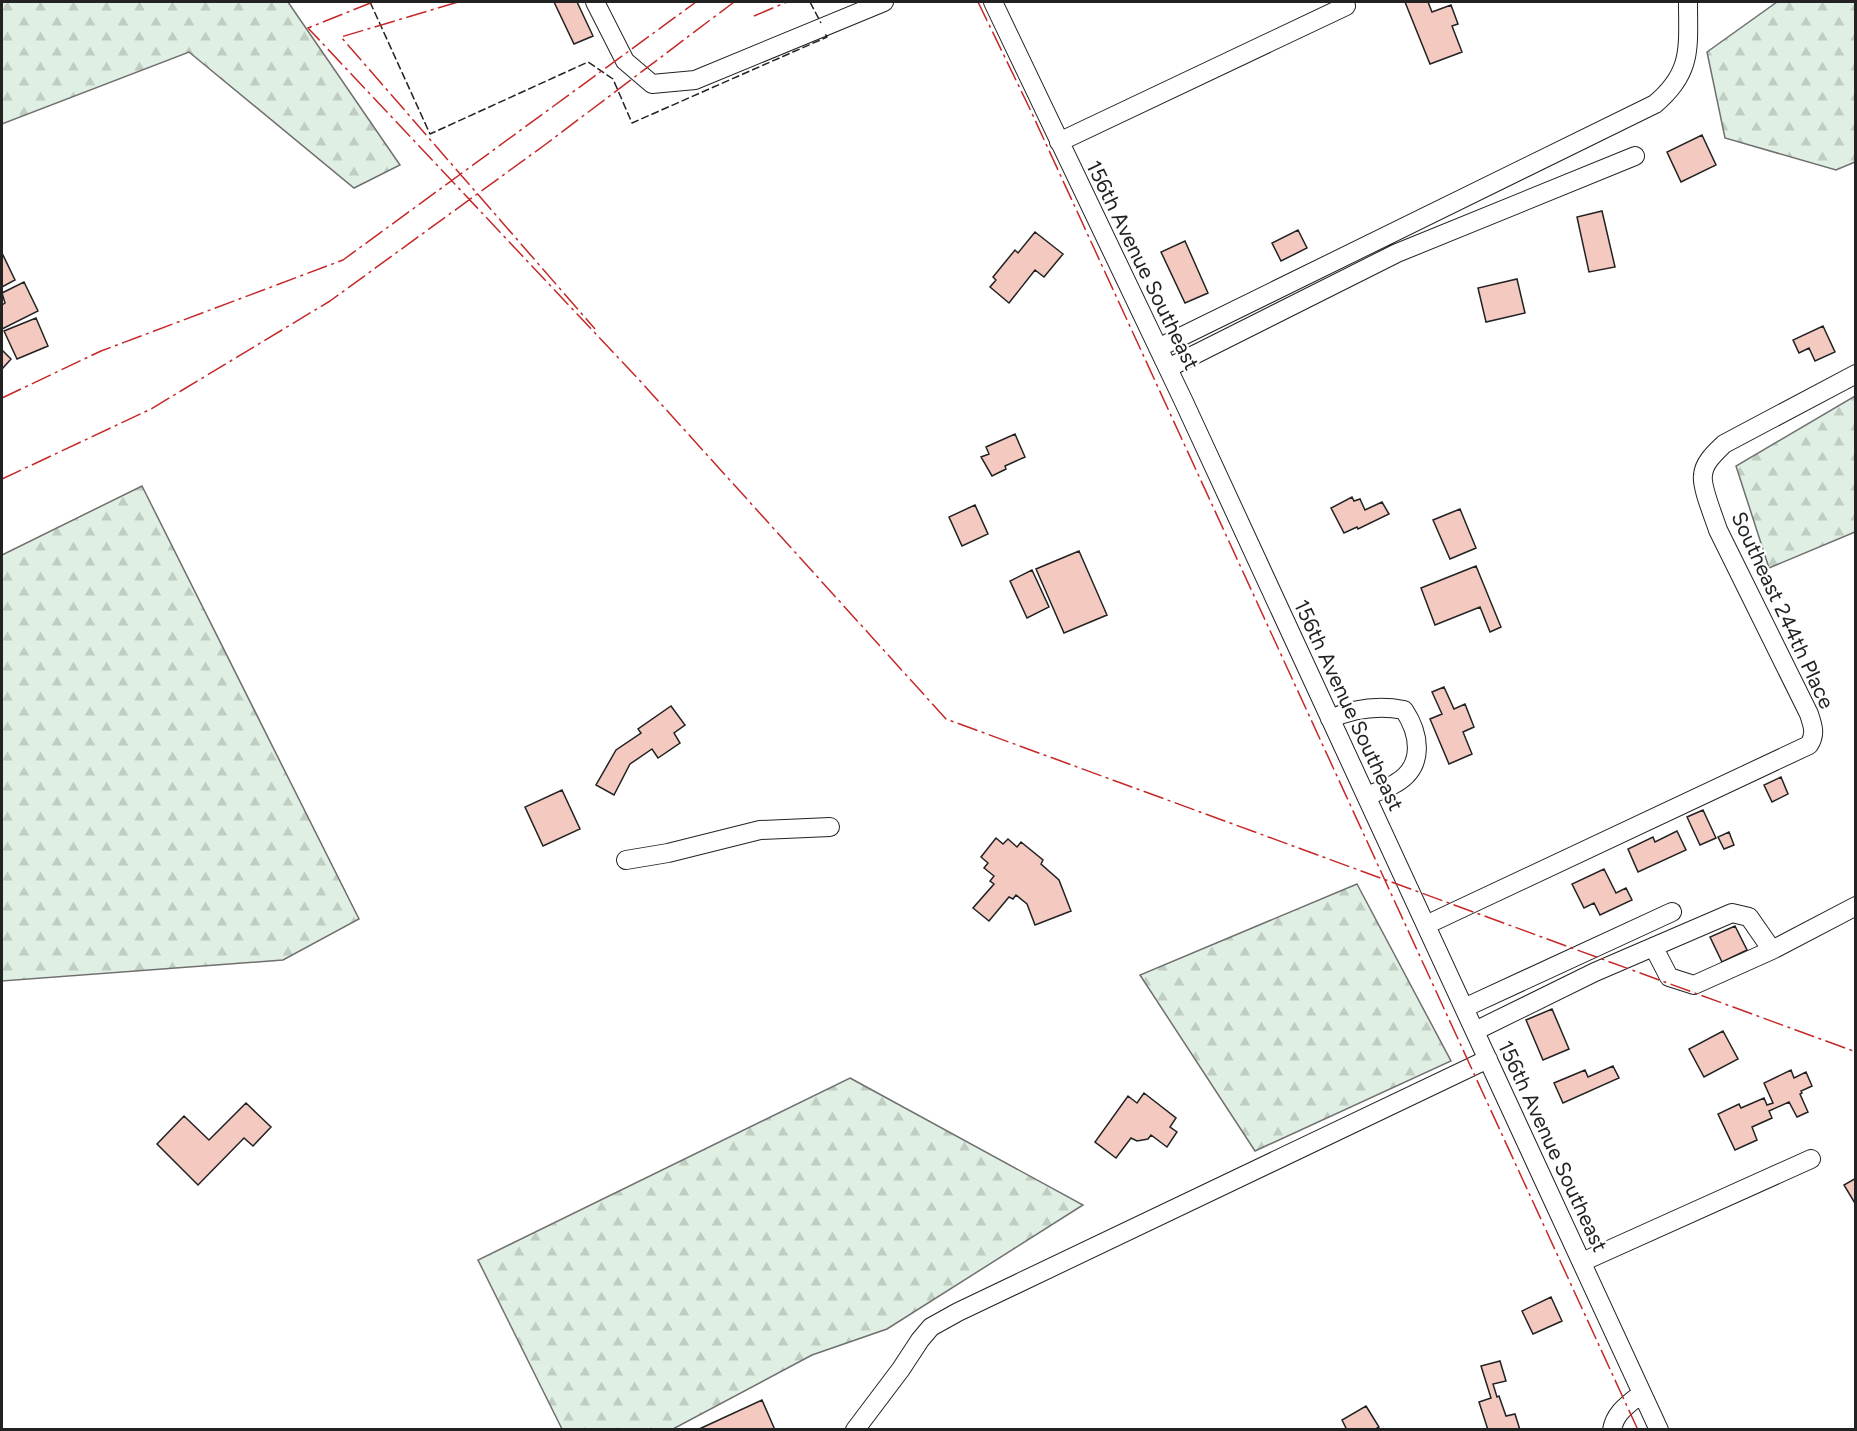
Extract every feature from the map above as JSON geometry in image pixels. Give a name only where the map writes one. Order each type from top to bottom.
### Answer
[{"type":"street","points":[[595,2],[625,61],[652,84],[695,80],[884,2]]},
{"type":"street","name":"156th Avenue Southeast","points":[[993,2],[1168,368],[1659,1430]]},
{"type":"street","points":[[1158,348],[1655,104],[1669,92],[1683,69],[1688,50],[1688,2]]},
{"type":"street","points":[[1059,142],[1346,6]]},
{"type":"street","points":[[1168,368],[1397,253],[1635,156]]},
{"type":"street","name":"Southeast 244th Place","points":[[1426,925],[1809,745],[1814,737],[1814,727],[1809,714],[1718,530],[1707,498],[1703,475],[1709,459],[1724,444],[1856,374]]},
{"type":"street","points":[[1330,719],[1347,711],[1391,707],[1404,710],[1412,722],[1418,738],[1417,758],[1408,773],[1397,783],[1366,796]]},
{"type":"street","points":[[626,860],[668,853],[760,830],[830,828]]},
{"type":"street","points":[[1654,948],[1669,977],[1694,985],[1772,950],[1856,906]]},
{"type":"street","points":[[1464,1008],[1672,912]]},
{"type":"street","points":[[1475,1031],[1595,972],[1732,913],[1749,917],[1772,950]]},
{"type":"street","points":[[855,1430],[931,1327],[958,1312],[1488,1059]]},
{"type":"street","points":[[1582,1262],[1811,1159]]},
{"type":"street","points":[[1612,1430],[1614,1418],[1642,1393]]},
{"type":"green space","points":[[2,2],[288,2],[400,165],[354,188],[189,52],[2,124]]},
{"type":"green space","points":[[1777,2],[1855,2],[1855,162],[1836,170],[1725,138],[1707,52]]},
{"type":"green space","points":[[1855,396],[1855,532],[1769,568],[1736,466]]},
{"type":"green space","points":[[142,486],[359,919],[283,960],[2,981],[2,555]]},
{"type":"green space","points":[[1357,884],[1451,1061],[1255,1151],[1140,975]]},
{"type":"green space","points":[[850,1078],[1083,1205],[887,1329],[812,1355],[673,1429],[562,1429],[478,1260]]},
{"type":"building","points":[[554,2],[577,2],[593,36],[574,44]]},
{"type":"building","points":[[1405,2],[1428,2],[1432,12],[1451,5],[1458,24],[1452,26],[1462,52],[1430,64]]},
{"type":"building","points":[[1702,135],[1716,165],[1681,182],[1667,152]]},
{"type":"building","points":[[1602,211],[1615,267],[1589,272],[1577,217]]},
{"type":"building","points":[[1298,230],[1307,248],[1281,261],[1272,243]]},
{"type":"building","points":[[1035,232],[1063,254],[1044,277],[1035,270],[1009,303],[990,287],[996,280],[993,277],[1015,250],[1018,253]]},
{"type":"building","points":[[1185,241],[1208,293],[1185,303],[1161,252]]},
{"type":"building","points":[[2,253],[15,280],[2,287]]},
{"type":"building","points":[[1517,279],[1525,313],[1486,322],[1478,288]]},
{"type":"building","points":[[24,282],[38,311],[2,329],[2,305],[5,303],[2,293]]},
{"type":"building","points":[[36,318],[48,346],[17,359],[4,331]]},
{"type":"building","points":[[1823,326],[1835,352],[1815,361],[1809,348],[1799,353],[1793,340]]},
{"type":"building","points":[[2,350],[11,359],[2,369]]},
{"type":"building","points":[[1015,434],[1025,457],[1005,466],[1006,469],[992,476],[981,457],[989,454],[986,447]]},
{"type":"building","points":[[1352,497],[1354,501],[1360,499],[1365,510],[1382,502],[1389,514],[1344,533],[1331,508]]},
{"type":"building","points":[[975,505],[988,534],[962,546],[949,517]]},
{"type":"building","points":[[1460,509],[1476,548],[1450,559],[1433,520]]},
{"type":"building","points":[[1079,551],[1107,615],[1064,633],[1036,569]]},
{"type":"building","points":[[1476,566],[1501,627],[1490,632],[1480,607],[1435,625],[1421,588]]},
{"type":"building","points":[[1032,570],[1049,607],[1027,618],[1010,581]]},
{"type":"building","points":[[1444,687],[1454,709],[1465,704],[1474,727],[1463,732],[1472,754],[1449,764],[1430,719],[1442,714],[1432,692]]},
{"type":"building","points":[[671,706],[685,725],[674,733],[680,743],[658,758],[652,749],[630,764],[614,795],[596,785],[616,750],[641,733],[638,729]]},
{"type":"building","points":[[1781,777],[1788,794],[1772,802],[1764,785]]},
{"type":"building","points":[[562,790],[580,829],[543,846],[525,807]]},
{"type":"building","points":[[1703,810],[1716,838],[1700,845],[1687,817]]},
{"type":"building","points":[[1677,831],[1686,850],[1638,872],[1628,849],[1653,837],[1655,842]]},
{"type":"building","points":[[1729,832],[1734,845],[1724,849],[1718,837]]},
{"type":"building","points":[[996,838],[1003,844],[1008,839],[1017,847],[1021,842],[1043,860],[1041,864],[1059,880],[1071,911],[1035,925],[1027,904],[1016,895],[1013,899],[1009,897],[989,921],[973,908],[994,884],[990,881],[994,876],[984,868],[988,863],[981,857]]},
{"type":"building","points":[[1604,869],[1616,893],[1626,888],[1632,900],[1600,915],[1594,903],[1584,908],[1572,884]]},
{"type":"building","points":[[1735,926],[1747,950],[1722,962],[1710,937]]},
{"type":"building","points":[[1552,1009],[1569,1049],[1543,1060],[1526,1020]]},
{"type":"building","points":[[1723,1031],[1738,1059],[1704,1077],[1689,1049]]},
{"type":"building","points":[[1613,1066],[1619,1078],[1563,1103],[1554,1083],[1585,1070],[1588,1077]]},
{"type":"building","points":[[1791,1070],[1794,1078],[1806,1072],[1812,1086],[1801,1091],[1800,1094],[1808,1112],[1797,1117],[1789,1102],[1769,1111],[1772,1118],[1752,1127],[1757,1140],[1735,1150],[1718,1114],[1739,1104],[1741,1108],[1764,1098],[1767,1105],[1773,1103],[1764,1083]]},
{"type":"building","points":[[1144,1093],[1176,1118],[1170,1127],[1177,1132],[1167,1147],[1151,1135],[1148,1139],[1137,1141],[1131,1138],[1116,1158],[1095,1142],[1128,1096],[1137,1103]]},
{"type":"building","points":[[246,1103],[271,1127],[253,1146],[244,1138],[198,1185],[157,1144],[184,1116],[209,1140]]},
{"type":"building","points":[[1856,1178],[1856,1205],[1844,1185]]},
{"type":"building","points":[[1551,1297],[1562,1321],[1533,1334],[1522,1311]]},
{"type":"building","points":[[1500,1361],[1506,1381],[1493,1384],[1506,1416],[1515,1414],[1520,1430],[1488,1430],[1479,1402],[1491,1398],[1481,1366]]},
{"type":"building","points":[[762,1400],[775,1430],[697,1430]]},
{"type":"building","points":[[1366,1406],[1379,1427],[1374,1430],[1347,1430],[1342,1420]]},
{"type":"fence","points":[[370,2],[430,134],[588,62],[613,79],[632,123],[827,37],[824,32]]},
{"type":"fence","points":[[810,2],[821,23]]},
{"type":"power","points":[[373,2],[308,28],[642,383],[946,719],[1856,1052]]},
{"type":"power","points":[[458,2],[341,37],[595,329]]},
{"type":"power","points":[[2,398],[101,351],[343,260],[696,2]]},
{"type":"power","points":[[2,479],[151,409],[330,301],[546,144],[734,2]]},
{"type":"power","points":[[754,16],[787,2]]},
{"type":"power","points":[[978,2],[1029,107],[1638,1430]]}]
